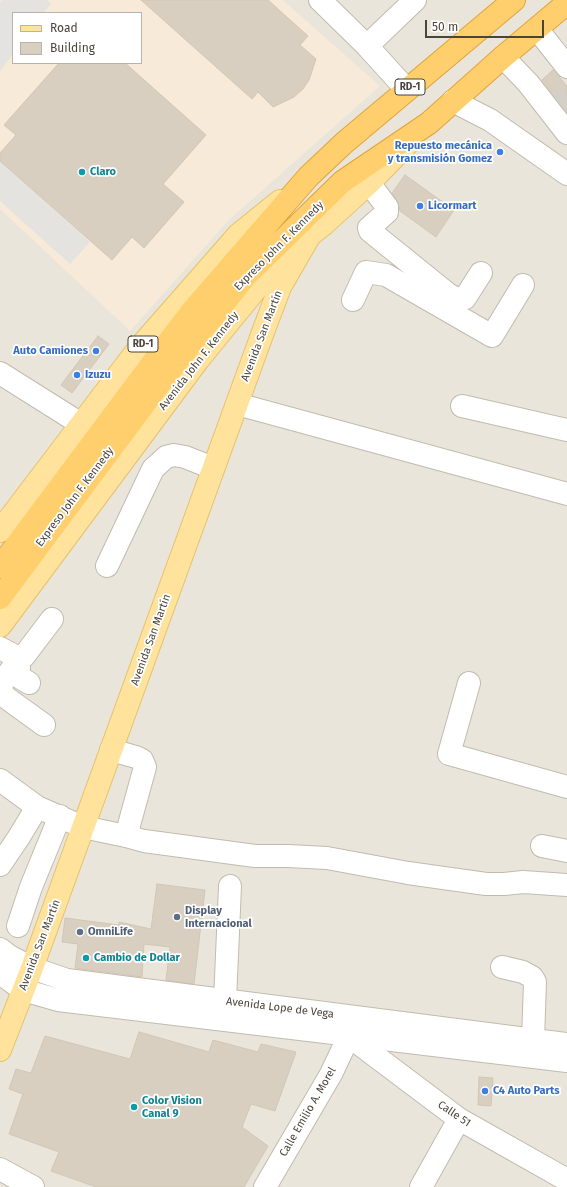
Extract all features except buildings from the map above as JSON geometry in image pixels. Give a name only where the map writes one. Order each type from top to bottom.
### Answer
[{"type":"highway","name":"Expreso John F. Kennedy","points":[[0,598],[157,372],[192,311],[308,177],[344,143],[514,0]]},
{"type":"highway","name":"Expreso John F. Kennedy","points":[[0,567],[157,372],[245,277],[342,182],[429,123],[503,57],[567,3]]},
{"type":"main road","name":"Avenida John F. Kennedy","points":[[0,626],[198,360],[260,284],[310,235],[368,183],[429,123]]},
{"type":"main road","name":"RD-1","points":[[3,522],[139,348],[239,234],[308,177]]},
{"type":"main road","name":"Avenida San Martín","points":[[0,1050],[32,968],[280,287],[310,235]]},
{"type":"street","points":[[320,0],[367,46],[406,90]]},
{"type":"street","points":[[367,46],[415,0]]},
{"type":"street","points":[[537,29],[567,67]]},
{"type":"street","points":[[503,57],[528,83],[567,133]]},
{"type":"street","points":[[453,101],[490,120],[566,169]]},
{"type":"street","points":[[368,183],[387,207],[387,212],[369,228],[370,231],[448,294],[458,298],[464,298],[481,273]]},
{"type":"street","points":[[353,300],[366,272],[386,276],[492,336],[522,285]]},
{"type":"street","points":[[0,373],[81,424]]},
{"type":"street","points":[[237,404],[567,494]]},
{"type":"street","points":[[462,406],[567,430]]},
{"type":"street","points":[[107,566],[153,469],[156,466],[166,457],[174,455],[185,457],[213,468]]},
{"type":"street","points":[[44,725],[1,694],[2,683],[19,658],[24,656],[52,619]]},
{"type":"street","points":[[0,648],[19,658]]},
{"type":"street","points":[[19,658],[19,677],[29,683]]},
{"type":"street","points":[[469,683],[449,754],[567,787]]},
{"type":"street","points":[[111,750],[136,756],[142,760],[145,767],[126,836]]},
{"type":"street","points":[[0,780],[37,807],[83,827],[144,841],[255,856],[327,858],[408,873],[486,884],[523,882],[567,885]]},
{"type":"street","points":[[0,865],[37,807]]},
{"type":"street","points":[[18,926],[31,887],[60,816]]},
{"type":"street","points":[[542,846],[567,851]]},
{"type":"street","points":[[225,1001],[230,886]]},
{"type":"street","name":"Avenida Lope de Vega","points":[[0,949],[9,956],[32,968],[68,980],[225,1001],[351,1026],[567,1061]]},
{"type":"street","points":[[502,967],[523,972],[532,977],[535,982],[533,1040]]},
{"type":"street","name":"Avenida Lope de Vega","points":[[0,973],[23,990],[58,1000],[567,1044]]},
{"type":"street","name":"Calle 51","points":[[351,1026],[459,1119],[567,1180]]},
{"type":"street","name":"Calle Emilio A. Morel","points":[[265,1187],[331,1074],[351,1026]]},
{"type":"street","points":[[421,1187],[459,1119]]},
{"type":"street","points":[[0,1169],[33,1187]]},
{"type":"shaded area","points":[[0,0],[567,0],[567,1187],[0,1187]]},
{"type":"shaded area","points":[[0,0],[283,0],[380,86],[229,220],[130,331],[0,209]]},
{"type":"shaded area","points":[[2,0],[47,0],[51,3],[45,12],[12,12],[12,55],[0,71],[0,3]]},
{"type":"shaded area","points":[[0,161],[90,242],[70,264],[0,201]]},
{"type":"tunnel","points":[[549,109],[567,94]]},
{"type":"place","name":"Repuesto mecánica y transmisión Gomez","points":[[500,152]]},
{"type":"place","name":"Claro","points":[[82,172]]},
{"type":"place","name":"Licormart","points":[[420,206]]},
{"type":"place","name":"Auto Camiones","points":[[96,351]]},
{"type":"place","name":"Izuzu","points":[[77,375]]},
{"type":"place","name":"Display Internacional","points":[[177,917]]},
{"type":"place","name":"OmniLife","points":[[80,932]]},
{"type":"place","name":"Cambio de Dollar","points":[[86,958]]},
{"type":"place","name":"C4 Auto Parts","points":[[485,1091]]},
{"type":"place","name":"Color Vision Canal 9","points":[[134,1107]]}]
